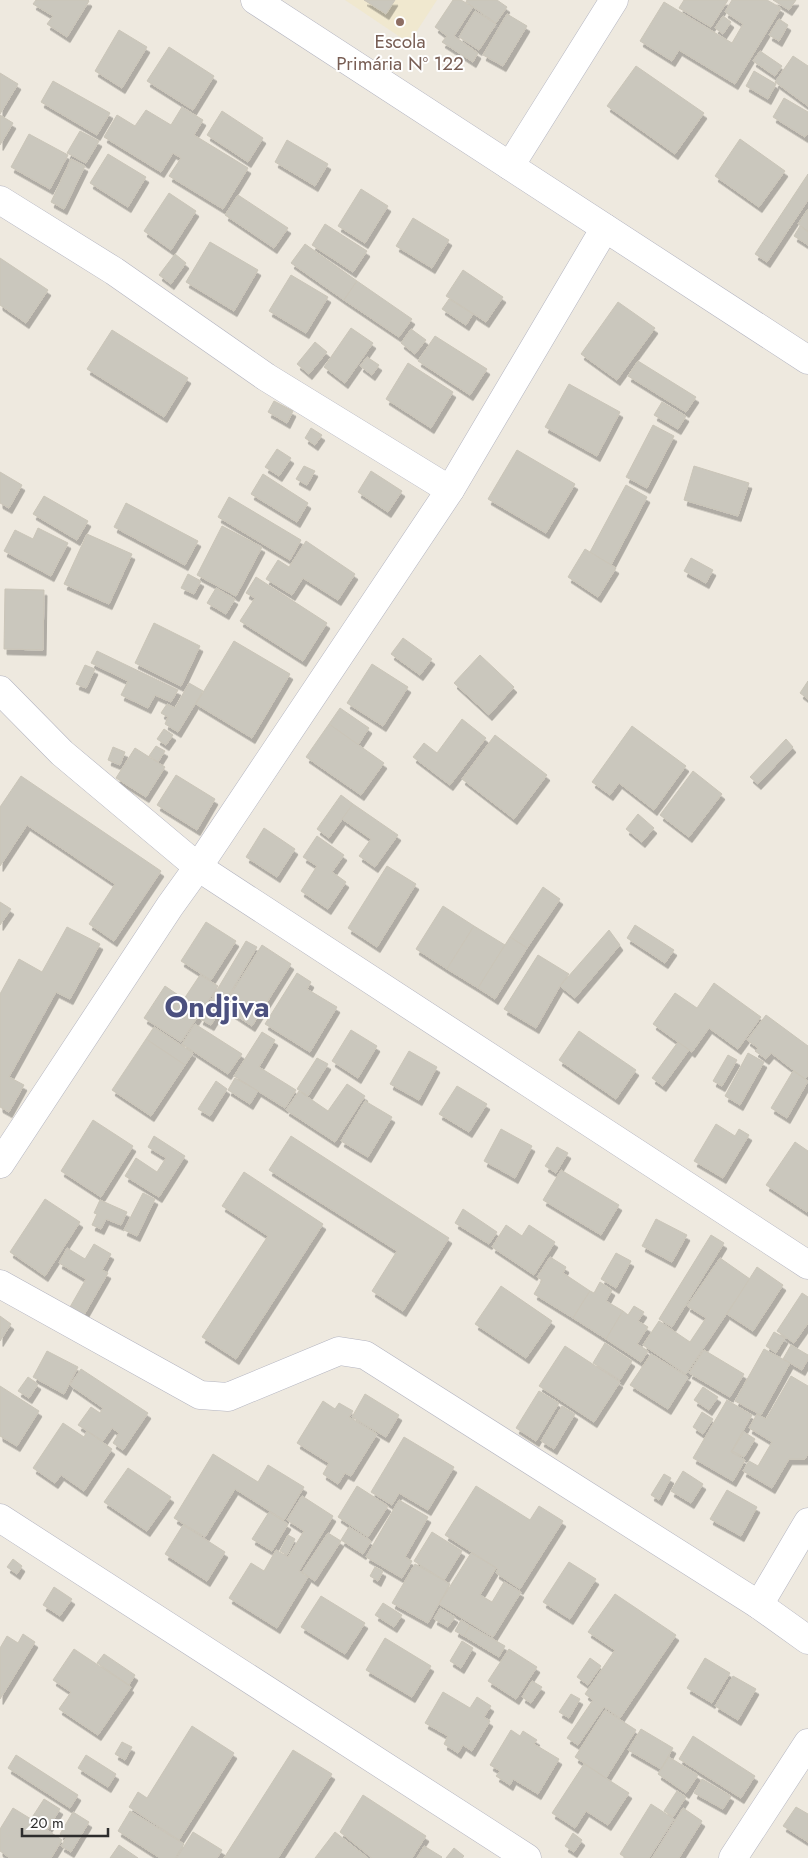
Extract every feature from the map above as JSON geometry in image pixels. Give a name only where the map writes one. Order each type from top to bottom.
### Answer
[{"type":"street","points":[[255,0],[808,360]]},
{"type":"street","points":[[510,166],[614,0]]},
{"type":"street","points":[[0,200],[114,271],[266,377],[450,490]]},
{"type":"street","points":[[0,1164],[170,906],[450,490],[605,228]]},
{"type":"street","points":[[0,690],[62,753],[198,867],[808,1265]]},
{"type":"street","points":[[0,1284],[200,1395],[228,1397],[339,1352],[365,1355],[759,1605],[808,1640]]},
{"type":"street","points":[[0,1518],[526,1858]]},
{"type":"street","points":[[759,1605],[808,1522]]},
{"type":"street","points":[[733,1858],[808,1743]]},
{"type":"shaded area","name":"Escola Primária Nº 122","points":[[345,0],[437,0],[409,43]]},
{"type":"building","points":[[36,0],[89,1],[67,37],[47,24],[53,16],[33,4]]},
{"type":"building","points":[[364,0],[395,0],[386,14]]},
{"type":"building","points":[[453,0],[461,0],[473,7],[454,36],[478,53],[473,62],[442,42],[447,36],[435,27]]},
{"type":"building","points":[[467,0],[497,0],[507,7],[496,23],[466,2]]},
{"type":"building","points":[[684,0],[728,0],[711,27],[679,8]]},
{"type":"building","points":[[732,0],[767,0],[781,8],[735,84],[679,50],[672,61],[640,41],[664,2],[732,43],[743,24],[725,12]]},
{"type":"building","points":[[773,0],[796,0],[789,10]]},
{"type":"building","points":[[475,11],[496,24],[479,50],[459,37]]},
{"type":"building","points":[[507,14],[527,26],[503,66],[483,55]]},
{"type":"building","points":[[723,16],[731,22],[723,34],[715,28]]},
{"type":"building","points":[[779,19],[788,25],[779,41],[769,35]]},
{"type":"building","points":[[119,30],[147,47],[122,88],[95,71]]},
{"type":"building","points":[[169,47],[214,76],[193,110],[147,81]]},
{"type":"building","points":[[760,51],[782,66],[775,76],[753,61]]},
{"type":"building","points":[[793,56],[808,66],[808,106],[775,82]]},
{"type":"building","points":[[636,66],[704,113],[675,154],[607,106]]},
{"type":"building","points":[[754,71],[776,84],[768,99],[746,86]]},
{"type":"building","points":[[0,73],[18,84],[0,114]]},
{"type":"building","points":[[53,81],[110,113],[97,135],[41,102]]},
{"type":"building","points":[[784,98],[808,112],[808,133],[805,137],[773,117]]},
{"type":"building","points":[[182,107],[203,120],[194,135],[248,168],[223,209],[169,176],[181,158],[173,153],[161,172],[104,137],[117,115],[135,126],[146,110],[171,125]]},
{"type":"building","points":[[222,111],[263,138],[248,162],[207,135]]},
{"type":"building","points":[[0,115],[13,123],[0,145]]},
{"type":"building","points":[[80,131],[99,141],[86,163],[67,153]]},
{"type":"building","points":[[29,134],[68,155],[50,189],[11,167]]},
{"type":"building","points":[[740,139],[785,171],[759,207],[715,176]]},
{"type":"building","points":[[287,140],[328,164],[315,186],[275,162]]},
{"type":"building","points":[[108,154],[146,177],[128,207],[90,183]]},
{"type":"building","points":[[71,159],[85,166],[64,209],[51,202]]},
{"type":"building","points":[[808,174],[808,200],[767,262],[755,254]]},
{"type":"building","points":[[361,189],[388,206],[365,243],[338,226]]},
{"type":"building","points":[[169,193],[196,211],[171,250],[144,231]]},
{"type":"building","points":[[238,195],[288,228],[274,248],[225,215]]},
{"type":"building","points":[[808,209],[808,231],[798,224]]},
{"type":"building","points":[[413,218],[449,240],[432,268],[396,246]]},
{"type":"building","points":[[325,224],[367,251],[353,272],[312,245]]},
{"type":"building","points":[[800,226],[808,232],[808,245],[794,236]]},
{"type":"building","points":[[210,242],[258,270],[234,311],[186,282]]},
{"type":"building","points":[[305,244],[357,281],[344,300],[291,263]]},
{"type":"building","points":[[175,254],[186,263],[171,284],[159,275]]},
{"type":"building","points":[[0,258],[48,290],[26,323],[0,305]]},
{"type":"building","points":[[463,270],[503,297],[486,322],[446,296]]},
{"type":"building","points":[[291,275],[328,297],[306,333],[269,311]]},
{"type":"building","points":[[357,281],[412,319],[399,337],[344,300]]},
{"type":"building","points":[[449,299],[473,314],[466,325],[442,309]]},
{"type":"building","points":[[618,302],[655,328],[617,380],[581,354]]},
{"type":"building","points":[[351,328],[373,343],[345,383],[324,367]]},
{"type":"building","points":[[411,329],[426,340],[415,354],[401,343]]},
{"type":"building","points":[[112,330],[188,378],[164,417],[87,369]]},
{"type":"building","points":[[435,336],[487,369],[470,395],[418,361]]},
{"type":"building","points":[[315,342],[327,352],[309,374],[297,364]]},
{"type":"building","points":[[367,357],[379,365],[372,375],[360,366]]},
{"type":"building","points":[[638,361],[696,397],[686,412],[628,376]]},
{"type":"building","points":[[408,363],[453,392],[431,428],[386,399]]},
{"type":"building","points":[[569,384],[620,412],[597,456],[545,427]]},
{"type":"building","points":[[274,401],[293,411],[287,423],[268,412]]},
{"type":"building","points":[[662,402],[686,416],[678,429],[654,415]]},
{"type":"building","points":[[653,425],[674,436],[647,488],[626,477]]},
{"type":"building","points":[[311,428],[322,435],[315,445],[305,438]]},
{"type":"building","points":[[277,449],[291,458],[279,476],[265,467]]},
{"type":"building","points":[[517,450],[575,484],[546,533],[488,499]]},
{"type":"building","points":[[304,466],[315,471],[307,485],[296,479]]},
{"type":"building","points":[[694,466],[749,483],[738,516],[684,500]]},
{"type":"building","points":[[371,471],[402,491],[388,512],[358,492]]},
{"type":"building","points":[[0,472],[22,485],[9,508],[0,503]]},
{"type":"building","points":[[263,474],[308,503],[297,522],[251,494]]},
{"type":"building","points":[[626,485],[647,497],[611,565],[590,552]]},
{"type":"building","points":[[44,496],[88,521],[77,540],[33,514]]},
{"type":"building","points":[[229,497],[301,540],[290,560],[218,517]]},
{"type":"building","points":[[126,503],[198,541],[185,565],[114,527]]},
{"type":"building","points":[[222,526],[262,547],[236,596],[197,575]]},
{"type":"building","points":[[38,528],[68,543],[51,576],[4,551],[15,530],[33,539]]},
{"type":"building","points":[[87,534],[132,554],[109,604],[64,584]]},
{"type":"building","points":[[306,541],[355,574],[338,600],[303,578],[292,595],[266,579],[278,560],[289,567]]},
{"type":"building","points":[[585,549],[616,568],[598,597],[568,577]]},
{"type":"building","points":[[691,558],[713,570],[706,583],[684,571]]},
{"type":"building","points":[[188,574],[201,581],[194,594],[181,588]]},
{"type":"building","points":[[256,577],[327,623],[303,661],[240,621],[255,598],[246,593]]},
{"type":"building","points":[[216,588],[235,599],[226,614],[207,603]]},
{"type":"building","points":[[5,589],[44,590],[43,650],[4,649]]},
{"type":"building","points":[[154,623],[200,646],[181,686],[135,663]]},
{"type":"building","points":[[403,638],[432,659],[420,675],[391,654]]},
{"type":"building","points":[[234,641],[290,674],[252,738],[196,704]]},
{"type":"building","points":[[97,651],[178,690],[171,702],[155,695],[148,708],[121,695],[128,681],[91,663]]},
{"type":"building","points":[[480,655],[514,687],[489,715],[454,683]]},
{"type":"building","points":[[372,664],[408,687],[383,726],[347,703]]},
{"type":"building","points":[[85,665],[95,669],[86,688],[76,684]]},
{"type":"building","points":[[808,681],[808,699],[800,693]]},
{"type":"building","points":[[189,683],[203,691],[178,732],[165,724],[168,717],[161,713],[167,704],[175,708]]},
{"type":"building","points":[[340,708],[369,728],[358,745],[329,724]]},
{"type":"building","points":[[462,719],[486,738],[450,785],[413,757],[424,743],[437,753]]},
{"type":"building","points":[[329,724],[384,763],[361,795],[306,757]]},
{"type":"building","points":[[632,726],[686,766],[654,810],[619,783],[610,795],[592,782]]},
{"type":"building","points":[[164,729],[173,735],[166,745],[157,739]]},
{"type":"building","points":[[495,735],[547,775],[514,819],[462,779]]},
{"type":"building","points":[[786,739],[793,747],[758,784],[750,777]]},
{"type":"building","points":[[156,746],[165,751],[158,762],[149,756]]},
{"type":"building","points":[[113,747],[125,752],[120,765],[108,760]]},
{"type":"building","points":[[135,748],[165,767],[146,797],[116,778]]},
{"type":"building","points":[[693,771],[722,794],[689,837],[660,815]]},
{"type":"building","points":[[176,775],[215,799],[197,830],[157,805]]},
{"type":"building","points":[[21,776],[161,871],[114,941],[89,924],[115,884],[27,825],[0,866],[0,807]]},
{"type":"building","points":[[341,795],[353,804],[329,838],[317,829]]},
{"type":"building","points":[[353,804],[398,835],[375,867],[359,856],[371,839],[342,819]]},
{"type":"building","points":[[638,814],[654,828],[642,842],[626,829]]},
{"type":"building","points":[[264,828],[295,849],[277,877],[246,857]]},
{"type":"building","points":[[317,836],[344,855],[332,872],[346,882],[328,909],[301,891],[317,866],[303,857]]},
{"type":"building","points":[[387,866],[416,884],[377,947],[348,928]]},
{"type":"building","points":[[543,887],[560,899],[527,948],[510,937]]},
{"type":"building","points":[[0,902],[11,909],[0,925]]},
{"type":"building","points":[[443,906],[474,926],[447,969],[416,949]]},
{"type":"building","points":[[206,922],[236,941],[211,980],[181,961]]},
{"type":"building","points":[[635,925],[674,950],[665,963],[627,938]]},
{"type":"building","points":[[474,926],[505,945],[478,988],[447,969]]},
{"type":"building","points":[[67,927],[100,944],[70,999],[56,992],[9,1077],[24,1085],[9,1112],[0,1107],[0,994],[19,959],[42,972]]},
{"type":"building","points":[[609,930],[620,945],[575,998],[560,986]]},
{"type":"building","points":[[510,937],[527,948],[495,999],[478,988]]},
{"type":"building","points":[[246,941],[257,947],[225,1002],[214,995]]},
{"type":"building","points":[[262,945],[291,964],[252,1026],[223,1007]]},
{"type":"building","points":[[538,955],[569,974],[536,1028],[504,1009]]},
{"type":"building","points":[[297,973],[311,982],[307,989],[337,1007],[310,1052],[265,1024]]},
{"type":"building","points":[[200,975],[218,986],[181,1042],[144,1018],[165,986],[184,999]]},
{"type":"building","points":[[714,983],[761,1017],[738,1049],[709,1028],[692,1052],[653,1024],[675,993],[697,1008]]},
{"type":"building","points":[[214,995],[225,1002],[211,1025],[200,1019]]},
{"type":"building","points":[[766,1015],[808,1046],[808,1076],[805,1079],[771,1053],[766,1059],[755,1051],[758,1048],[747,1040]]},
{"type":"building","points":[[195,1024],[242,1054],[228,1074],[182,1044]]},
{"type":"building","points":[[154,1027],[193,1053],[185,1065],[146,1039]]},
{"type":"building","points":[[351,1030],[377,1046],[358,1078],[332,1061]]},
{"type":"building","points":[[579,1031],[636,1070],[616,1099],[559,1060]]},
{"type":"building","points":[[262,1032],[275,1040],[259,1067],[296,1090],[285,1108],[234,1076]]},
{"type":"building","points":[[146,1039],[185,1065],[151,1116],[112,1090]]},
{"type":"building","points":[[678,1042],[689,1050],[663,1086],[652,1078]]},
{"type":"building","points":[[409,1051],[437,1067],[419,1100],[390,1084]]},
{"type":"building","points":[[748,1053],[764,1062],[740,1105],[725,1096]]},
{"type":"building","points":[[728,1055],[737,1060],[722,1086],[713,1081]]},
{"type":"building","points":[[317,1058],[328,1064],[308,1096],[297,1089]]},
{"type":"building","points":[[793,1071],[808,1081],[787,1118],[771,1108]]},
{"type":"building","points":[[235,1078],[258,1091],[250,1104],[228,1090]]},
{"type":"building","points":[[216,1081],[227,1089],[210,1116],[198,1109]]},
{"type":"building","points":[[347,1084],[365,1096],[335,1142],[286,1110],[299,1091],[328,1111]]},
{"type":"building","points":[[457,1086],[487,1104],[469,1132],[439,1114]]},
{"type":"building","points":[[365,1101],[392,1117],[368,1157],[341,1141]]},
{"type":"building","points":[[93,1120],[133,1146],[101,1197],[61,1171]]},
{"type":"building","points":[[716,1124],[735,1136],[739,1129],[749,1135],[723,1178],[694,1161]]},
{"type":"building","points":[[501,1129],[532,1146],[515,1178],[484,1161]]},
{"type":"building","points":[[154,1136],[185,1156],[159,1197],[125,1176],[136,1158],[157,1172],[166,1158],[148,1147]]},
{"type":"building","points":[[291,1136],[449,1238],[403,1311],[372,1291],[397,1251],[269,1170]]},
{"type":"building","points":[[795,1142],[808,1151],[807,1212],[766,1185]]},
{"type":"building","points":[[557,1147],[568,1153],[556,1173],[545,1166]]},
{"type":"building","points":[[561,1170],[619,1205],[601,1235],[543,1200]]},
{"type":"building","points":[[244,1172],[323,1224],[236,1359],[202,1337],[268,1236],[222,1206]]},
{"type":"building","points":[[143,1193],[155,1199],[137,1236],[124,1230]]},
{"type":"building","points":[[45,1199],[80,1222],[45,1276],[10,1252]]},
{"type":"building","points":[[100,1200],[127,1212],[121,1225],[106,1219],[101,1229],[92,1225],[97,1214],[94,1213]]},
{"type":"building","points":[[463,1209],[497,1232],[489,1244],[455,1223]]},
{"type":"building","points":[[656,1219],[687,1235],[672,1262],[642,1246]]},
{"type":"building","points":[[506,1225],[522,1236],[529,1225],[555,1242],[534,1275],[492,1247]]},
{"type":"building","points":[[711,1235],[724,1243],[672,1327],[659,1319]]},
{"type":"building","points":[[94,1244],[111,1254],[102,1270],[108,1273],[84,1315],[70,1307],[86,1279],[59,1263],[67,1248],[85,1259]]},
{"type":"building","points":[[616,1253],[631,1261],[616,1288],[601,1279]]},
{"type":"building","points":[[550,1257],[566,1267],[563,1273],[590,1291],[573,1318],[534,1294],[542,1280],[537,1277]]},
{"type":"building","points":[[720,1258],[750,1279],[686,1374],[643,1345],[659,1321],[690,1342],[706,1318],[687,1306]]},
{"type":"building","points":[[757,1267],[783,1285],[753,1331],[727,1314]]},
{"type":"building","points":[[600,1282],[612,1290],[606,1301],[623,1311],[606,1339],[573,1318],[590,1291],[594,1293]]},
{"type":"building","points":[[501,1286],[552,1321],[526,1358],[475,1324]]},
{"type":"building","points":[[802,1293],[808,1297],[808,1323],[794,1343],[777,1331]]},
{"type":"building","points":[[634,1306],[644,1312],[638,1321],[648,1327],[637,1344],[648,1351],[641,1362],[606,1339],[623,1311],[628,1315]]},
{"type":"building","points":[[0,1316],[11,1324],[0,1341]]},
{"type":"building","points":[[774,1332],[785,1338],[776,1353],[766,1346]]},
{"type":"building","points":[[605,1343],[632,1361],[620,1380],[593,1363]]},
{"type":"building","points":[[791,1345],[808,1355],[802,1370],[783,1359]]},
{"type":"building","points":[[565,1346],[620,1382],[594,1422],[539,1386]]},
{"type":"building","points":[[764,1349],[790,1363],[761,1415],[735,1401]]},
{"type":"building","points":[[704,1350],[744,1374],[730,1397],[689,1373]]},
{"type":"building","points":[[47,1351],[78,1367],[64,1394],[33,1377]]},
{"type":"building","points":[[651,1354],[688,1377],[668,1409],[630,1385]]},
{"type":"building","points":[[81,1369],[148,1413],[123,1450],[113,1443],[119,1433],[112,1428],[103,1441],[78,1425],[91,1407],[100,1413],[103,1408],[70,1385]]},
{"type":"building","points":[[791,1376],[808,1386],[808,1454],[805,1459],[789,1459],[772,1488],[743,1471],[749,1461],[758,1466],[772,1442],[749,1428],[757,1414],[766,1419]]},
{"type":"building","points":[[28,1377],[38,1384],[29,1398],[18,1391]]},
{"type":"building","points":[[0,1386],[39,1411],[17,1446],[0,1436]]},
{"type":"building","points":[[703,1387],[718,1397],[709,1410],[694,1400]]},
{"type":"building","points":[[539,1391],[559,1403],[536,1441],[516,1428]]},
{"type":"building","points":[[365,1394],[399,1415],[386,1437],[352,1417]]},
{"type":"building","points":[[727,1400],[752,1415],[731,1452],[745,1460],[733,1481],[693,1458]]},
{"type":"building","points":[[323,1401],[335,1409],[339,1403],[353,1411],[349,1417],[377,1434],[351,1476],[345,1473],[338,1484],[323,1474],[329,1463],[297,1443]]},
{"type":"building","points":[[562,1406],[575,1414],[554,1449],[541,1441]]},
{"type":"building","points":[[702,1412],[713,1419],[703,1434],[693,1427]]},
{"type":"building","points":[[63,1423],[84,1437],[87,1431],[112,1449],[84,1491],[61,1475],[55,1483],[33,1468]]},
{"type":"building","points":[[744,1432],[755,1439],[744,1457],[732,1451]]},
{"type":"building","points":[[404,1437],[454,1467],[428,1510],[399,1493],[392,1505],[371,1492]]},
{"type":"building","points":[[213,1454],[258,1482],[268,1465],[304,1487],[284,1520],[235,1489],[205,1537],[174,1518]]},
{"type":"building","points":[[128,1468],[171,1497],[147,1531],[104,1502]]},
{"type":"building","points":[[683,1471],[703,1484],[691,1503],[671,1491]]},
{"type":"building","points":[[664,1474],[671,1478],[659,1500],[651,1495]]},
{"type":"building","points":[[357,1486],[388,1506],[368,1537],[338,1517]]},
{"type":"building","points":[[476,1486],[530,1520],[539,1506],[563,1521],[520,1589],[496,1573],[498,1569],[445,1535]]},
{"type":"building","points":[[727,1490],[757,1507],[741,1536],[710,1519]]},
{"type":"building","points":[[302,1496],[333,1516],[299,1571],[308,1577],[277,1628],[229,1598],[251,1563],[264,1571],[276,1550],[288,1557],[304,1531],[287,1520]]},
{"type":"building","points":[[399,1500],[428,1517],[405,1557],[412,1561],[402,1578],[366,1557]]},
{"type":"building","points":[[269,1512],[288,1524],[272,1551],[252,1539]]},
{"type":"building","points":[[183,1525],[225,1552],[207,1581],[165,1554]]},
{"type":"building","points":[[349,1527],[371,1541],[363,1554],[341,1540]]},
{"type":"building","points":[[432,1532],[462,1551],[444,1580],[414,1561]]},
{"type":"building","points":[[328,1533],[341,1541],[315,1581],[302,1572]]},
{"type":"building","points":[[288,1535],[295,1539],[287,1555],[280,1551]]},
{"type":"building","points":[[471,1553],[496,1568],[480,1595],[492,1602],[504,1582],[521,1592],[493,1637],[439,1604]]},
{"type":"building","points":[[13,1559],[22,1566],[17,1574],[7,1567]]},
{"type":"building","points":[[569,1562],[596,1579],[570,1619],[543,1602]]},
{"type":"building","points":[[415,1564],[450,1584],[428,1623],[392,1603]]},
{"type":"building","points":[[375,1567],[383,1571],[378,1581],[370,1576]]},
{"type":"building","points":[[54,1587],[72,1599],[60,1616],[43,1605]]},
{"type":"building","points":[[615,1594],[676,1635],[620,1718],[604,1707],[578,1745],[567,1738],[593,1700],[585,1694],[615,1650],[588,1632]]},
{"type":"building","points":[[321,1596],[365,1623],[345,1654],[301,1627]]},
{"type":"building","points":[[383,1603],[402,1615],[394,1627],[375,1615]]},
{"type":"building","points":[[440,1608],[455,1617],[448,1627],[434,1619]]},
{"type":"building","points":[[461,1620],[470,1626],[464,1636],[455,1631]]},
{"type":"building","points":[[470,1626],[505,1646],[499,1657],[464,1636]]},
{"type":"building","points":[[23,1634],[35,1642],[0,1699],[0,1648],[7,1636],[18,1643]]},
{"type":"building","points":[[385,1638],[431,1666],[412,1697],[366,1670]]},
{"type":"building","points":[[462,1641],[473,1648],[461,1668],[450,1661]]},
{"type":"building","points":[[74,1649],[131,1687],[98,1735],[59,1709],[71,1692],[53,1680]]},
{"type":"building","points":[[509,1649],[537,1667],[516,1699],[488,1681]]},
{"type":"building","points":[[104,1654],[135,1675],[129,1685],[97,1663]]},
{"type":"building","points":[[590,1658],[601,1666],[588,1685],[577,1677]]},
{"type":"building","points":[[705,1658],[730,1673],[712,1703],[687,1688]]},
{"type":"building","points":[[733,1676],[756,1689],[738,1720],[715,1706]]},
{"type":"building","points":[[532,1681],[542,1687],[531,1703],[522,1697]]},
{"type":"building","points":[[443,1692],[470,1708],[477,1697],[491,1706],[484,1717],[490,1721],[472,1751],[463,1745],[458,1753],[444,1744],[448,1736],[425,1723]]},
{"type":"building","points":[[571,1694],[580,1699],[569,1718],[559,1712]]},
{"type":"building","points":[[605,1710],[636,1730],[606,1778],[575,1757]]},
{"type":"building","points":[[192,1726],[234,1753],[179,1840],[129,1807],[138,1792],[147,1798]]},
{"type":"building","points":[[641,1729],[673,1748],[661,1769],[628,1750]]},
{"type":"building","points":[[511,1730],[520,1736],[523,1731],[537,1740],[534,1744],[559,1759],[538,1794],[513,1779],[510,1785],[496,1776],[500,1771],[490,1765]]},
{"type":"building","points":[[693,1736],[755,1776],[741,1798],[679,1759]]},
{"type":"building","points":[[122,1742],[132,1747],[125,1760],[115,1754]]},
{"type":"building","points":[[293,1750],[332,1774],[278,1858],[224,1858]]},
{"type":"building","points":[[16,1755],[78,1795],[70,1808],[8,1768]]},
{"type":"building","points":[[86,1755],[116,1774],[108,1787],[78,1768]]},
{"type":"building","points":[[669,1757],[698,1775],[686,1793],[658,1774]]},
{"type":"building","points":[[584,1764],[629,1793],[608,1825],[586,1811],[575,1828],[552,1813]]},
{"type":"building","points":[[702,1779],[731,1796],[723,1809],[694,1793]]},
{"type":"building","points":[[677,1791],[686,1797],[673,1817],[664,1811]]},
{"type":"building","points":[[363,1795],[426,1836],[412,1858],[372,1858],[340,1832]]},
{"type":"building","points":[[44,1799],[60,1809],[47,1830],[62,1840],[51,1858],[10,1858],[0,1851],[0,1829],[13,1808],[31,1819]]},
{"type":"building","points":[[651,1804],[674,1819],[649,1858],[626,1858],[620,1854]]},
{"type":"building","points":[[796,1807],[808,1814],[808,1842],[783,1826]]},
{"type":"building","points":[[683,1808],[702,1821],[679,1858],[652,1858]]},
{"type":"building","points":[[130,1811],[184,1844],[175,1858],[160,1858],[118,1831]]},
{"type":"building","points":[[73,1812],[89,1822],[71,1852],[61,1846],[66,1838],[60,1834]]},
{"type":"building","points":[[193,1832],[222,1850],[217,1858],[177,1858]]},
{"type":"building","points":[[335,1832],[368,1858],[315,1858]]},
{"type":"building","points":[[573,1833],[582,1840],[574,1852],[565,1846]]},
{"type":"building","points":[[119,1845],[138,1858],[110,1858]]},
{"type":"building","points":[[424,1846],[442,1857],[417,1858]]},
{"type":"building","points":[[454,1848],[464,1856],[462,1858],[446,1858]]},
{"type":"place","name":"Escola Primária Nº 122","points":[[400,22]]},
{"type":"district","name":"Ondjiva","points":[[217,1007]]}]
